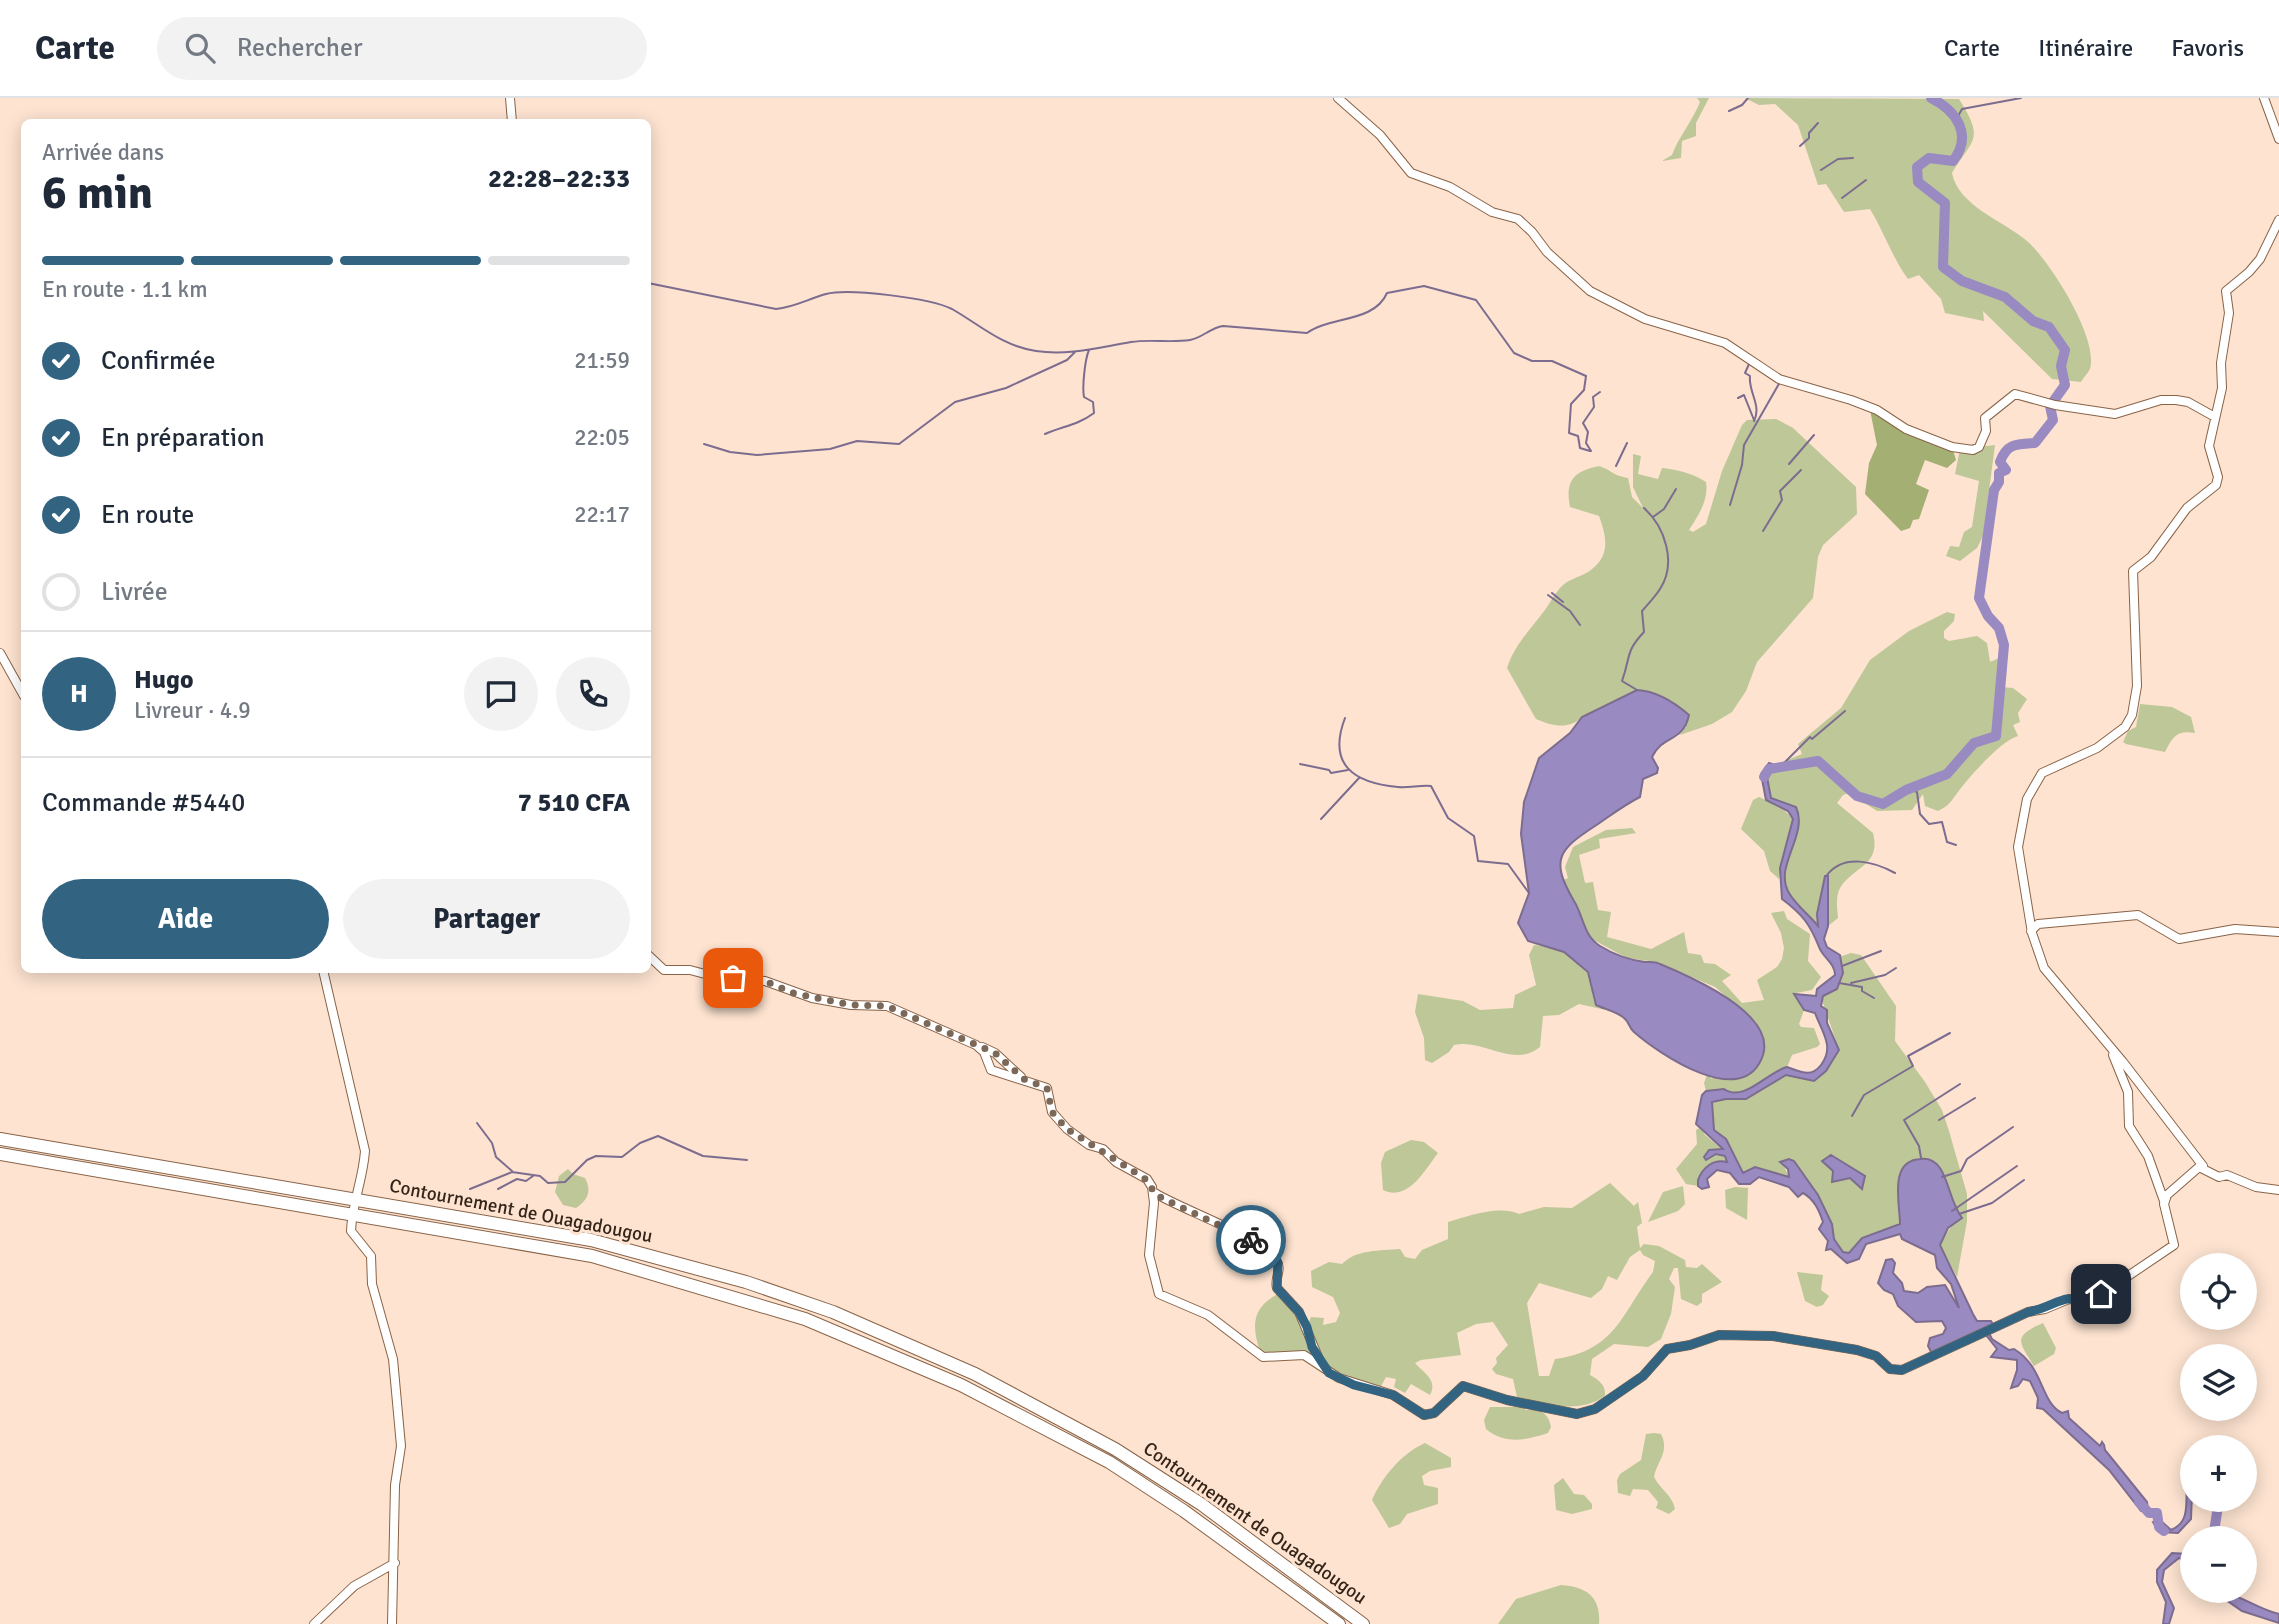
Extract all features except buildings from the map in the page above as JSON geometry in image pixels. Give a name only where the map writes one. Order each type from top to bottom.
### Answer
[{"type":"highway","name":"Contournement de Ouagadougou","points":[[0,1139],[577,1238],[659,1257],[833,1312],[913,1345],[1046,1411],[1135,1461],[1201,1504],[1363,1624]]},
{"type":"highway","name":"Contournement de Ouagadougou","points":[[0,1154],[592,1256],[743,1298],[884,1350],[961,1385],[1109,1462],[1184,1511],[1339,1624]]},
{"type":"street","points":[[510,98],[512,119]]},
{"type":"street","points":[[1338,98],[1380,135],[1405,168],[1450,187],[1492,212],[1518,219],[1547,252],[1590,291],[1645,319],[1725,343],[1780,379],[1852,400],[1877,410],[1906,429],[1952,447],[1973,450],[1979,447],[1986,430],[1985,418],[2015,394],[2055,405],[2115,414],[2161,400],[2176,400],[2188,402],[2215,417]]},
{"type":"street","points":[[2264,98],[2279,139]]},
{"type":"street","points":[[2279,220],[2260,259],[2226,291],[2230,313],[2221,363],[2221,388],[2209,446],[2218,477],[2216,485],[2187,508],[2151,557],[2133,571],[2137,686],[2132,715],[2116,736],[2087,754],[2054,765],[2042,773],[2031,788],[2018,846],[2031,932],[2044,968],[2203,1166],[2220,1177],[2227,1175],[2256,1186],[2279,1190]]},
{"type":"street","points":[[0,653],[21,691]]},
{"type":"street","points":[[2031,932],[2038,924],[2088,922],[2129,915],[2144,917],[2179,939],[2235,929],[2279,932]]},
{"type":"street","points":[[651,958],[664,970],[691,970],[720,978],[765,981],[812,998],[851,1005],[887,1006],[995,1053],[1024,1079]]},
{"type":"street","points":[[324,973],[365,1152],[363,1177],[353,1199],[351,1231],[371,1256],[372,1284],[393,1360],[401,1446],[396,1485],[392,1624]]},
{"type":"street","points":[[976,1045],[984,1052],[991,1070],[1047,1088],[1052,1112],[1067,1129],[1147,1180],[1155,1194],[1238,1233],[1274,1256],[1279,1268],[1277,1288],[1299,1312],[1322,1367]]},
{"type":"street","points":[[1155,1194],[1149,1255],[1159,1294],[1208,1315],[1263,1357],[1304,1355],[1354,1385],[1393,1395],[1424,1415],[1434,1413],[1463,1386],[1507,1400],[1577,1414],[1595,1409],[1643,1376],[1667,1349],[1690,1345],[1719,1335],[1773,1336],[1824,1342],[1871,1354],[1890,1369],[1902,1370],[2028,1312],[2045,1310],[2069,1299],[2091,1301],[2174,1245],[2148,1156],[2129,1126],[2128,1092],[2109,1046]]},
{"type":"street","points":[[2164,1204],[2167,1195],[2203,1166]]},
{"type":"street","points":[[314,1624],[354,1586],[394,1563]]},
{"type":"green space","points":[[1697,98],[1709,98],[1696,123],[1696,136],[1682,141],[1681,158],[1662,161],[1672,155],[1700,102]]},
{"type":"green space","points":[[1745,98],[1959,99],[1974,131],[1970,145],[1952,173],[1956,185],[1972,204],[2027,241],[2059,282],[2080,320],[2091,355],[2090,369],[2081,382],[2052,379],[1983,311],[1984,321],[1945,313],[1941,299],[1919,275],[1908,279],[1870,209],[1844,212],[1826,184],[1818,185],[1798,125],[1775,104],[1759,105]]},
{"type":"green space","points":[[1870,410],[1952,447],[1956,460],[1947,468],[1925,460],[1916,484],[1929,490],[1919,519],[1913,520],[1910,528],[1901,531],[1865,494],[1869,463],[1877,445]]},
{"type":"green space","points":[[1776,419],[1793,428],[1856,487],[1857,514],[1823,545],[1818,557],[1813,598],[1757,662],[1746,691],[1732,712],[1712,724],[1680,735],[1686,727],[1637,690],[1572,724],[1554,725],[1536,719],[1507,668],[1510,659],[1560,588],[1595,566],[1601,560],[1605,547],[1599,516],[1570,507],[1569,487],[1574,477],[1599,466],[1628,478],[1632,497],[1643,508],[1633,487],[1633,454],[1641,456],[1638,474],[1658,479],[1662,468],[1696,476],[1706,482],[1706,495],[1689,530],[1693,532],[1706,524],[1722,471],[1742,425],[1747,420]]},
{"type":"green space","points":[[1995,445],[1983,536],[1977,548],[1960,561],[1946,556],[1950,546],[1959,547],[1964,532],[1972,527],[1979,481],[1955,474],[1960,449]]},
{"type":"green space","points":[[1947,612],[1955,614],[1954,621],[1944,631],[1944,638],[1949,641],[1977,636],[1987,643],[1990,662],[1999,658],[2005,660],[2000,687],[2013,688],[2027,699],[2018,713],[2020,722],[2013,725],[2018,736],[1995,751],[1949,804],[1938,811],[1925,806],[1923,794],[1912,810],[1877,811],[1849,793],[1843,795],[1837,803],[1873,833],[1874,852],[1838,892],[1838,918],[1828,926],[1825,876],[1817,914],[1818,926],[1795,902],[1786,886],[1787,866],[1798,812],[1788,804],[1771,798],[1767,776],[1775,765],[1802,754],[1798,744],[1841,708],[1870,660],[1909,631]]},
{"type":"green space","points":[[2140,704],[2172,707],[2191,717],[2195,733],[2184,732],[2176,735],[2165,752],[2126,744],[2123,742],[2128,731],[2136,727]]},
{"type":"green space","points":[[1759,797],[1781,807],[1793,819],[1779,879],[1770,871],[1764,851],[1741,829],[1753,800]]},
{"type":"green space","points":[[1632,828],[1636,833],[1599,839],[1600,848],[1579,855],[1585,883],[1593,882],[1598,910],[1611,912],[1607,937],[1651,949],[1684,932],[1688,953],[1701,955],[1704,963],[1715,964],[1731,975],[1722,981],[1742,1003],[1764,1000],[1757,980],[1777,967],[1784,948],[1781,933],[1771,913],[1784,911],[1787,919],[1810,934],[1808,961],[1821,977],[1812,990],[1796,993],[1804,1010],[1799,1024],[1801,1027],[1814,1028],[1820,1044],[1817,1047],[1792,1055],[1787,1067],[1740,1093],[1706,1091],[1704,1083],[1707,1075],[1712,1079],[1757,1023],[1715,987],[1657,962],[1627,958],[1590,938],[1563,880],[1568,878],[1565,867],[1573,847],[1606,830]]},
{"type":"green space","points":[[1534,945],[1567,954],[1581,964],[1590,978],[1596,1005],[1606,1010],[1579,1004],[1559,1015],[1543,1016],[1540,1047],[1530,1053],[1509,1054],[1465,1044],[1454,1045],[1449,1052],[1432,1063],[1425,1060],[1424,1038],[1415,1012],[1418,994],[1463,1001],[1480,1010],[1513,1008],[1515,995],[1536,985],[1529,955]]},
{"type":"green space","points":[[1851,953],[1861,955],[1896,1006],[1895,1041],[1942,1110],[1949,1131],[1967,1194],[1967,1221],[1957,1277],[1940,1244],[1959,1214],[1950,1200],[1940,1170],[1928,1158],[1915,1159],[1899,1182],[1900,1224],[1862,1238],[1849,1253],[1843,1252],[1834,1239],[1832,1224],[1818,1195],[1794,1161],[1784,1166],[1789,1177],[1755,1167],[1743,1173],[1726,1139],[1714,1130],[1712,1102],[1746,1099],[1786,1075],[1814,1081],[1826,1071],[1839,1050],[1822,1000],[1825,993],[1837,988],[1842,966],[1839,957]]},
{"type":"green space","points":[[1701,1127],[1705,1135],[1723,1150],[1714,1149],[1706,1160],[1716,1154],[1725,1156],[1727,1163],[1698,1180],[1698,1186],[1686,1184],[1676,1169],[1697,1144],[1696,1130]]},
{"type":"green space","points":[[1411,1140],[1424,1142],[1438,1153],[1408,1188],[1392,1193],[1383,1190],[1381,1163],[1385,1152]]},
{"type":"green space","points":[[568,1169],[585,1178],[588,1187],[586,1198],[576,1208],[563,1205],[555,1192],[559,1176]]},
{"type":"green space","points":[[1610,1183],[1634,1206],[1638,1202],[1642,1223],[1637,1227],[1640,1248],[1644,1244],[1659,1246],[1685,1260],[1686,1267],[1697,1268],[1702,1264],[1722,1282],[1702,1294],[1702,1302],[1697,1306],[1681,1299],[1678,1268],[1674,1268],[1669,1279],[1675,1287],[1671,1314],[1661,1339],[1648,1347],[1614,1344],[1592,1359],[1590,1375],[1601,1383],[1605,1392],[1605,1396],[1595,1402],[1562,1406],[1517,1397],[1513,1379],[1496,1374],[1492,1369],[1497,1363],[1496,1358],[1508,1345],[1493,1322],[1476,1324],[1457,1333],[1461,1355],[1415,1363],[1431,1381],[1430,1395],[1411,1384],[1405,1393],[1394,1387],[1396,1379],[1386,1377],[1378,1392],[1336,1376],[1320,1353],[1266,1355],[1260,1351],[1255,1331],[1257,1316],[1265,1303],[1282,1292],[1307,1326],[1311,1317],[1324,1318],[1323,1325],[1336,1322],[1340,1313],[1333,1297],[1312,1287],[1311,1271],[1329,1262],[1342,1264],[1361,1253],[1400,1249],[1405,1257],[1415,1259],[1422,1250],[1448,1239],[1448,1222],[1493,1211],[1519,1214],[1544,1207],[1572,1208]],"holes":[[[1640,1250],[1643,1255],[1655,1261],[1653,1272],[1614,1329],[1591,1348],[1555,1359],[1549,1376],[1539,1376],[1527,1303],[1539,1283],[1591,1298],[1602,1289],[1608,1276],[1617,1280],[1630,1257]]]},
{"type":"green space","points":[[1683,1186],[1685,1204],[1678,1211],[1648,1222],[1663,1192]]},
{"type":"green space","points":[[1735,1187],[1748,1188],[1747,1220],[1726,1208],[1725,1190]]},
{"type":"green space","points":[[1797,1272],[1823,1275],[1821,1290],[1829,1296],[1823,1305],[1817,1307],[1805,1301]]},
{"type":"green space","points":[[2043,1323],[2056,1348],[2054,1354],[2034,1366],[2024,1351],[2021,1340],[2027,1332]]},
{"type":"green space","points":[[1490,1407],[1524,1407],[1525,1410],[1539,1411],[1548,1418],[1551,1427],[1548,1433],[1532,1438],[1516,1440],[1501,1437],[1486,1429],[1484,1420]]},
{"type":"green space","points":[[1646,1434],[1661,1434],[1664,1446],[1654,1477],[1674,1504],[1675,1509],[1669,1514],[1656,1508],[1658,1502],[1648,1490],[1633,1489],[1630,1496],[1618,1493],[1617,1480],[1620,1474],[1641,1460]]},
{"type":"green space","points":[[1425,1443],[1451,1458],[1451,1467],[1430,1471],[1422,1476],[1424,1485],[1438,1488],[1438,1504],[1407,1514],[1400,1524],[1389,1528],[1372,1500],[1394,1467],[1408,1453]]},
{"type":"green space","points":[[1563,1478],[1574,1494],[1584,1495],[1592,1504],[1592,1509],[1572,1514],[1556,1510],[1554,1485]]},
{"type":"green space","points":[[1561,1585],[1585,1591],[1595,1600],[1599,1624],[1498,1624],[1516,1599]]},
{"type":"shaded area","points":[[1637,690],[1658,695],[1677,706],[1689,715],[1686,724],[1678,735],[1662,745],[1652,757],[1658,768],[1657,773],[1643,779],[1640,797],[1582,834],[1566,849],[1560,866],[1562,875],[1594,942],[1616,954],[1658,963],[1690,977],[1744,1011],[1756,1025],[1763,1040],[1763,1055],[1753,1071],[1738,1079],[1720,1079],[1701,1073],[1646,1042],[1622,1017],[1596,1005],[1588,972],[1564,952],[1528,941],[1518,923],[1529,893],[1521,834],[1524,802],[1539,758],[1570,733],[1582,717]]},
{"type":"shaded area","points":[[1769,763],[1775,765],[1767,777],[1771,798],[1796,807],[1799,818],[1785,872],[1785,883],[1792,897],[1818,926],[1817,914],[1825,876],[1828,876],[1828,926],[1824,939],[1827,947],[1840,955],[1843,973],[1837,989],[1823,996],[1821,1006],[1827,1010],[1827,1023],[1839,1050],[1826,1071],[1814,1081],[1786,1075],[1746,1099],[1712,1102],[1714,1130],[1726,1139],[1743,1173],[1755,1167],[1789,1177],[1788,1169],[1780,1162],[1789,1159],[1794,1161],[1818,1195],[1832,1224],[1834,1239],[1843,1252],[1849,1253],[1862,1238],[1900,1224],[1898,1184],[1904,1167],[1911,1161],[1924,1159],[1932,1160],[1938,1166],[1962,1218],[1948,1228],[1940,1245],[1977,1321],[1991,1321],[1994,1326],[1933,1356],[1928,1346],[1930,1338],[1943,1334],[1946,1328],[1942,1321],[1916,1322],[1898,1306],[1893,1294],[1878,1283],[1886,1260],[1892,1259],[1895,1263],[1893,1273],[1902,1283],[1904,1291],[1918,1293],[1927,1287],[1945,1285],[1959,1308],[1951,1284],[1937,1268],[1935,1255],[1902,1239],[1900,1234],[1866,1244],[1859,1259],[1847,1263],[1831,1249],[1826,1250],[1828,1241],[1819,1229],[1823,1222],[1820,1213],[1807,1195],[1803,1193],[1798,1197],[1789,1187],[1759,1177],[1750,1184],[1739,1184],[1730,1173],[1717,1170],[1707,1179],[1709,1187],[1702,1189],[1698,1186],[1698,1180],[1706,1168],[1713,1163],[1727,1162],[1725,1156],[1716,1154],[1706,1160],[1704,1157],[1709,1150],[1723,1149],[1696,1124],[1702,1095],[1706,1091],[1724,1089],[1732,1092],[1747,1090],[1787,1067],[1810,1073],[1821,1065],[1827,1052],[1826,1039],[1815,1013],[1804,1010],[1794,994],[1816,996],[1817,989],[1835,975],[1805,920],[1782,899],[1780,868],[1793,819],[1788,811],[1766,800],[1761,774]]},
{"type":"shaded area","points":[[1831,1155],[1865,1176],[1862,1189],[1850,1178],[1832,1182],[1833,1171],[1822,1161]]},
{"type":"shaded area","points":[[1989,1333],[1992,1339],[2024,1356],[2055,1408],[2062,1413],[2068,1411],[2069,1418],[2100,1446],[2102,1442],[2105,1450],[2147,1502],[2148,1510],[2141,1511],[2109,1470],[2043,1409],[2037,1408],[2038,1398],[2030,1381],[2023,1379],[2018,1386],[2011,1388],[2017,1360],[1991,1357],[1997,1349],[1986,1335]]},
{"type":"shaded area","points":[[2186,1512],[2191,1512],[2191,1519],[2184,1526],[2180,1526],[2178,1533],[2159,1532],[2153,1522],[2160,1520],[2171,1530],[2184,1518]]},
{"type":"shaded area","points":[[2172,1553],[2180,1554],[2180,1558],[2164,1570],[2162,1582],[2174,1608],[2169,1624],[2163,1624],[2166,1602],[2157,1582],[2157,1570]]},
{"type":"shaded area","points":[[2230,1603],[2251,1603],[2279,1614],[2279,1623],[2242,1611]]},
{"type":"waterway","points":[[1729,111],[1742,105],[1748,98]]},
{"type":"waterway","points":[[1764,777],[1769,769],[1818,761],[1857,796],[1883,804],[1906,790],[1947,774],[1974,743],[1996,736],[2004,645],[1999,628],[1988,616],[1979,598],[1994,490],[1999,482],[1999,473],[2006,470],[2000,462],[2006,451],[2018,444],[2035,443],[2053,420],[2050,406],[2065,385],[2061,366],[2065,350],[2049,327],[2033,321],[2005,297],[1962,281],[1943,267],[1945,203],[1918,182],[1917,167],[1929,158],[1953,161],[1962,142],[1962,133],[1955,117],[1931,98]]},
{"type":"waterway","points":[[1957,118],[1962,109],[2021,98]]},
{"type":"waterway","points":[[1800,146],[1809,138],[1809,133],[1818,123]]},
{"type":"waterway","points":[[1821,170],[1838,159],[1853,158]]},
{"type":"waterway","points":[[1842,198],[1866,180]]},
{"type":"waterway","points":[[651,284],[776,309],[837,292],[909,298],[952,309],[1012,345],[1048,352],[1084,350],[1138,341],[1190,340],[1223,326],[1307,333],[1372,310],[1381,303],[1387,293],[1424,286],[1476,300],[1514,353],[1532,361],[1552,361],[1586,376],[1584,390],[1571,404],[1569,433],[1578,436],[1580,448],[1590,451]]},
{"type":"waterway","points":[[1045,434],[1076,423],[1094,413],[1093,402],[1084,397],[1083,392],[1089,350]]},
{"type":"waterway","points":[[704,444],[730,452],[757,455],[830,449],[857,441],[899,444],[955,402],[1006,388],[1067,360],[1075,352]]},
{"type":"waterway","points":[[1749,364],[1745,373],[1750,376],[1756,404],[1754,421]]},
{"type":"waterway","points":[[1730,505],[1742,465],[1744,445],[1780,382]]},
{"type":"waterway","points":[[1591,451],[1586,443],[1588,432],[1583,423],[1594,407],[1593,397],[1600,392]]},
{"type":"waterway","points":[[1738,398],[1744,395],[1754,420]]},
{"type":"waterway","points":[[1789,464],[1814,435]]},
{"type":"waterway","points":[[1616,466],[1627,443]]},
{"type":"waterway","points":[[1763,531],[1782,500],[1780,491],[1801,470]]},
{"type":"waterway","points":[[1653,517],[1664,509],[1676,489]]},
{"type":"waterway","points":[[1637,690],[1622,681],[1631,650],[1644,632],[1642,611],[1660,589],[1668,568],[1663,535],[1644,508]]},
{"type":"waterway","points":[[1552,593],[1563,602]]},
{"type":"waterway","points":[[1548,595],[1570,611],[1580,625]]},
{"type":"waterway","points":[[1785,768],[1785,762],[1810,737],[1812,739],[1845,711]]},
{"type":"waterway","points":[[1345,718],[1340,734],[1340,748],[1348,769],[1357,776],[1382,785],[1431,786],[1448,818],[1474,836],[1478,861],[1508,864],[1529,893]]},
{"type":"waterway","points":[[1300,764],[1329,770],[1331,773],[1348,770]]},
{"type":"waterway","points":[[1321,819],[1359,778]]},
{"type":"waterway","points":[[1910,789],[1917,792],[1920,814],[1929,824],[1942,822],[1947,842],[1956,845]]},
{"type":"waterway","points":[[1827,875],[1834,868],[1851,862],[1869,863],[1895,873]]},
{"type":"waterway","points":[[1842,966],[1881,951]]},
{"type":"waterway","points":[[1851,983],[1885,975],[1896,968]]},
{"type":"waterway","points":[[1839,983],[1862,987],[1862,991],[1874,998]]},
{"type":"waterway","points":[[1852,1116],[1864,1095],[1913,1066],[1908,1056],[1950,1033]]},
{"type":"waterway","points":[[1921,1158],[1919,1146],[1904,1120],[1960,1084]]},
{"type":"waterway","points":[[1939,1120],[1975,1098]]},
{"type":"waterway","points":[[477,1123],[492,1143],[496,1157],[512,1171]]},
{"type":"waterway","points":[[1942,1177],[1961,1171],[1967,1159],[2013,1127]]},
{"type":"waterway","points":[[470,1189],[512,1172],[540,1176],[548,1183],[565,1182],[587,1160],[596,1156],[622,1157],[640,1143],[658,1136],[703,1156],[747,1160]]},
{"type":"waterway","points":[[1952,1211],[2017,1166]]},
{"type":"waterway","points":[[498,1189],[517,1179],[526,1181],[533,1176]]},
{"type":"waterway","points":[[1959,1214],[1992,1203],[2024,1180]]},
{"type":"waterway","points":[[2139,1502],[2149,1513],[2157,1513],[2159,1527],[2164,1531]]},
{"type":"waterway","points":[[2215,1526],[2217,1512]]},
{"type":"way so far","points":[[733,978],[765,981],[793,993],[851,1005],[887,1006],[995,1053],[1024,1079],[1047,1088],[1052,1112],[1067,1129],[1089,1145],[1098,1146],[1116,1162],[1147,1180],[1155,1194],[1251,1240]]},
{"type":"route","points":[[1251,1240],[1274,1256],[1278,1263],[1275,1283],[1277,1288],[1299,1312],[1322,1367],[1354,1385],[1393,1395],[1417,1413],[1424,1415],[1434,1413],[1458,1387],[1463,1386],[1507,1400],[1577,1414],[1595,1409],[1613,1398],[1650,1370],[1667,1349],[1675,1345],[1690,1345],[1719,1335],[1773,1336],[1824,1342],[1871,1354],[1884,1361],[1890,1369],[1902,1370],[1926,1362],[2028,1312],[2045,1310],[2063,1300],[2091,1301],[2101,1294]]}]
